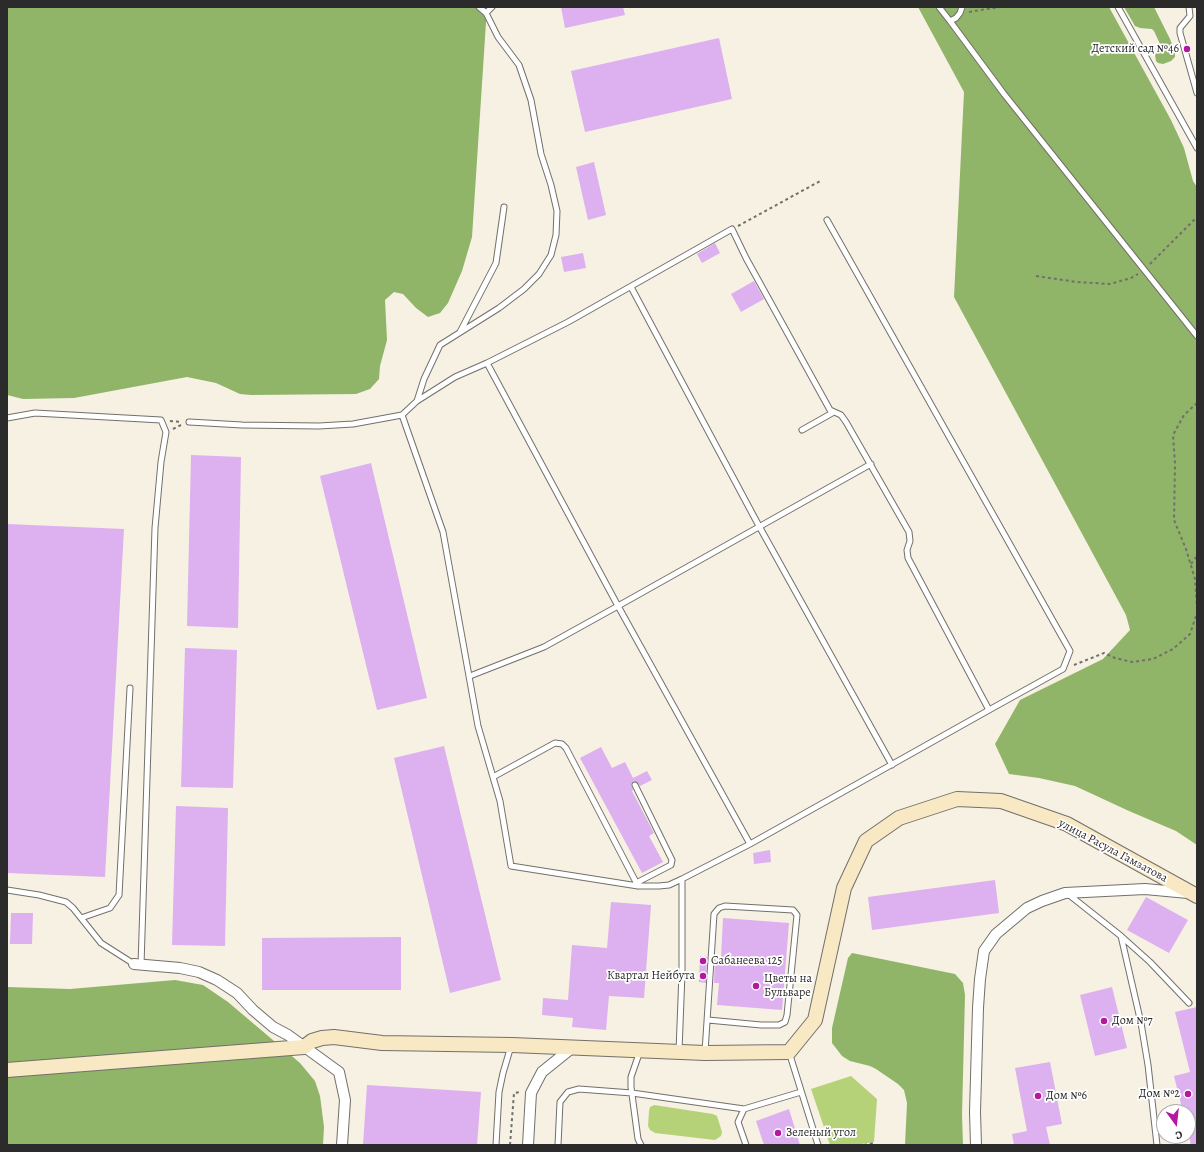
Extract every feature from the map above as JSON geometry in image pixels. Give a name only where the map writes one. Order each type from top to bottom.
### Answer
[{"type":"main road","name":"улица Расула Гамзатова","points":[[789,1052],[815,1020],[844,888],[866,841],[899,818],[957,799],[1001,801],[1067,824],[1194,895]]},
{"type":"main road","points":[[7,1070],[304,1047],[312,1041],[334,1037],[382,1043],[512,1045],[704,1053],[789,1052]]},
{"type":"street","points":[[976,1145],[978,1008],[984,951],[996,934],[1027,908],[1065,893],[1145,890],[1194,895]]},
{"type":"street","points":[[137,965],[180,968],[199,972],[217,980],[237,993],[253,1010],[273,1027],[288,1035],[339,1072],[346,1100],[342,1145]]},
{"type":"street","points":[[528,1145],[531,1093],[542,1072],[573,1047]]},
{"type":"lane","points":[[417,401],[424,378],[440,345],[499,308],[524,289],[539,274],[551,255],[556,235],[556,212],[551,185],[541,154],[531,100],[519,65],[498,37],[486,13],[478,7]]},
{"type":"lane","points":[[486,13],[492,7]]},
{"type":"lane","points":[[939,7],[1004,94],[1197,336]]},
{"type":"lane","points":[[950,21],[956,18],[962,7]]},
{"type":"lane","points":[[1118,7],[1197,148]]},
{"type":"lane","points":[[1189,7],[1190,16],[1180,28],[1180,33],[1197,93]]},
{"type":"lane","points":[[459,333],[496,263],[504,206]]},
{"type":"lane","points":[[402,414],[443,532],[480,732],[500,801],[511,866],[637,885],[669,885],[682,880],[750,844],[1063,669],[1070,651],[827,220]]},
{"type":"lane","points":[[189,422],[242,425],[319,426],[353,424],[402,414],[417,401],[455,377],[487,363],[568,322],[732,229],[746,258],[830,410],[840,414],[846,422],[909,532],[910,541],[907,550],[908,558],[989,710]]},
{"type":"lane","points":[[631,287],[759,526],[892,765]]},
{"type":"lane","points":[[487,363],[618,606],[750,844]]},
{"type":"lane","points":[[802,430],[834,412]]},
{"type":"lane","points":[[7,418],[35,413],[161,420],[166,432],[155,528],[137,965],[101,943],[73,908],[66,902],[39,895],[7,890]]},
{"type":"lane","points":[[470,676],[544,646],[871,464]]},
{"type":"lane","points":[[81,918],[110,908],[118,895],[130,688]]},
{"type":"lane","points":[[493,777],[555,743],[562,744],[566,748],[637,885]]},
{"type":"lane","points":[[635,785],[672,860],[671,865],[637,885]]},
{"type":"lane","points":[[679,1052],[682,973],[682,880]]},
{"type":"lane","points":[[1065,893],[1121,936],[1150,962],[1189,1003]]},
{"type":"lane","points":[[704,1053],[708,1020],[714,914],[719,908],[725,906],[793,910],[797,916],[785,1022],[780,1025],[767,1025],[708,1020]]},
{"type":"lane","points":[[1121,936],[1141,1023],[1148,1065],[1157,1145]]},
{"type":"lane","points":[[496,1145],[499,1092],[503,1073],[512,1045]]},
{"type":"lane","points":[[640,1051],[631,1077],[638,1139],[641,1145]]},
{"type":"lane","points":[[789,1052],[818,1145]]},
{"type":"lane","points":[[558,1145],[560,1102],[568,1092],[580,1089],[632,1093],[744,1110],[801,1092]]},
{"type":"lane","points":[[744,1110],[738,1122],[746,1145]]},
{"type":"path","points":[[960,13],[1000,7]]},
{"type":"path","points":[[732,229],[822,180]]},
{"type":"path","points":[[1036,276],[1076,282],[1110,284],[1131,278],[1144,271],[1197,217]]},
{"type":"path","points":[[1197,403],[1184,415],[1173,435],[1175,464],[1174,520],[1186,549],[1195,579],[1197,607]]},
{"type":"path","points":[[161,420],[189,422]]},
{"type":"path","points":[[166,432],[189,422]]},
{"type":"path","points":[[1191,564],[1197,556]]},
{"type":"path","points":[[1063,669],[1104,653],[1115,658],[1132,662],[1153,660],[1173,649],[1190,634],[1197,613]]},
{"type":"path","points":[[510,1145],[514,1093],[524,1092]]},
{"type":"path","points":[[864,1145],[874,1143]]},
{"type":"green space","points":[[7,7],[487,7],[472,237],[462,271],[448,303],[440,313],[428,317],[416,308],[403,294],[394,292],[385,300],[387,340],[380,366],[379,379],[370,389],[356,394],[240,394],[216,383],[187,377],[74,398],[23,399],[7,395]]},
{"type":"green space","points":[[918,7],[1109,7],[1171,120],[1184,148],[1193,181],[1197,187],[1197,845],[1176,831],[1075,786],[1039,778],[1009,774],[995,744],[1020,700],[1103,659],[1130,630],[1126,615],[954,297],[964,92]]},
{"type":"green space","points":[[1124,7],[1154,7],[1175,52],[1175,57],[1171,61],[1163,64],[1156,61],[1155,55],[1160,44],[1154,31],[1152,29],[1135,26]]},
{"type":"green space","points":[[852,953],[955,974],[963,983],[965,995],[962,1115],[963,1145],[905,1145],[907,1103],[904,1090],[876,1069],[850,1061],[842,1056],[832,1043],[832,1028],[848,958]]},
{"type":"green space","points":[[175,980],[203,985],[228,1002],[300,1063],[315,1081],[320,1096],[324,1127],[323,1145],[7,1145],[7,987],[70,989]]},
{"type":"green space","points":[[851,1076],[877,1099],[874,1142],[855,1145],[830,1145],[811,1089]]},
{"type":"green space","points":[[654,1105],[713,1114],[717,1116],[722,1132],[721,1136],[715,1140],[655,1133],[650,1130],[648,1126],[650,1107]]},
{"type":"building","points":[[561,7],[623,7],[625,15],[565,28]]},
{"type":"building","points":[[719,38],[732,99],[585,132],[571,71]]},
{"type":"building","points":[[594,162],[606,215],[588,220],[576,167]]},
{"type":"building","points":[[715,243],[720,253],[702,263],[697,254]]},
{"type":"building","points":[[583,253],[586,268],[564,272],[561,257]]},
{"type":"building","points":[[754,281],[764,299],[741,312],[731,294]]},
{"type":"building","points":[[191,455],[241,457],[238,628],[187,626]]},
{"type":"building","points":[[371,463],[427,698],[377,710],[320,476]]},
{"type":"building","points":[[7,524],[124,529],[105,877],[7,873]]},
{"type":"building","points":[[185,648],[237,650],[233,788],[181,787]]},
{"type":"building","points":[[444,746],[501,980],[450,993],[394,758]]},
{"type":"building","points":[[601,747],[612,768],[625,762],[633,778],[647,771],[652,780],[640,786],[636,781],[631,784],[632,791],[654,833],[649,836],[663,862],[642,873],[580,758]]},
{"type":"building","points":[[176,806],[228,808],[225,946],[172,945]]},
{"type":"building","points":[[770,850],[771,862],[754,864],[753,853]]},
{"type":"building","points":[[995,880],[999,913],[872,930],[868,897]]},
{"type":"building","points":[[1146,897],[1188,920],[1169,953],[1127,930]]},
{"type":"building","points":[[611,902],[651,905],[644,998],[609,996],[606,1030],[572,1027],[573,1018],[542,1015],[543,998],[568,1000],[572,945],[607,948]]},
{"type":"building","points":[[11,913],[33,913],[32,944],[10,944]]},
{"type":"building","points":[[723,918],[789,923],[782,1010],[717,1005],[719,983],[714,983],[715,957],[721,958]]},
{"type":"building","points":[[401,937],[401,990],[262,990],[262,938]]},
{"type":"building","points":[[700,956],[707,957],[706,983],[699,982]]},
{"type":"building","name":"Дом №7","points":[[1112,987],[1127,1048],[1095,1056],[1080,995]]},
{"type":"building","points":[[1197,1007],[1197,1145],[1191,1144],[1196,1144],[1196,1104],[1181,1104],[1174,1076],[1190,1072],[1175,1012]]},
{"type":"building","name":"Дом №6","points":[[1050,1062],[1062,1124],[1046,1127],[1050,1145],[1014,1145],[1012,1134],[1027,1131],[1015,1068]]},
{"type":"building","points":[[367,1085],[481,1092],[477,1145],[363,1145]]},
{"type":"building","name":"Зеленый угол","points":[[789,1109],[800,1145],[764,1145],[756,1121]]},
{"type":"place","name":"Детский сад №46","points":[[1187,49]]},
{"type":"place","name":"Сабанеева 125","points":[[703,961]]},
{"type":"place","name":"Квартал Нейбута","points":[[703,976]]},
{"type":"place","name":"Цветы на Бульваре","points":[[756,986]]},
{"type":"place","name":"Дом №7","points":[[1104,1021]]},
{"type":"place","name":"Дом №2","points":[[1188,1094]]},
{"type":"place","name":"Дом №6","points":[[1038,1096]]},
{"type":"place","name":"Зеленый угол","points":[[778,1133]]}]
